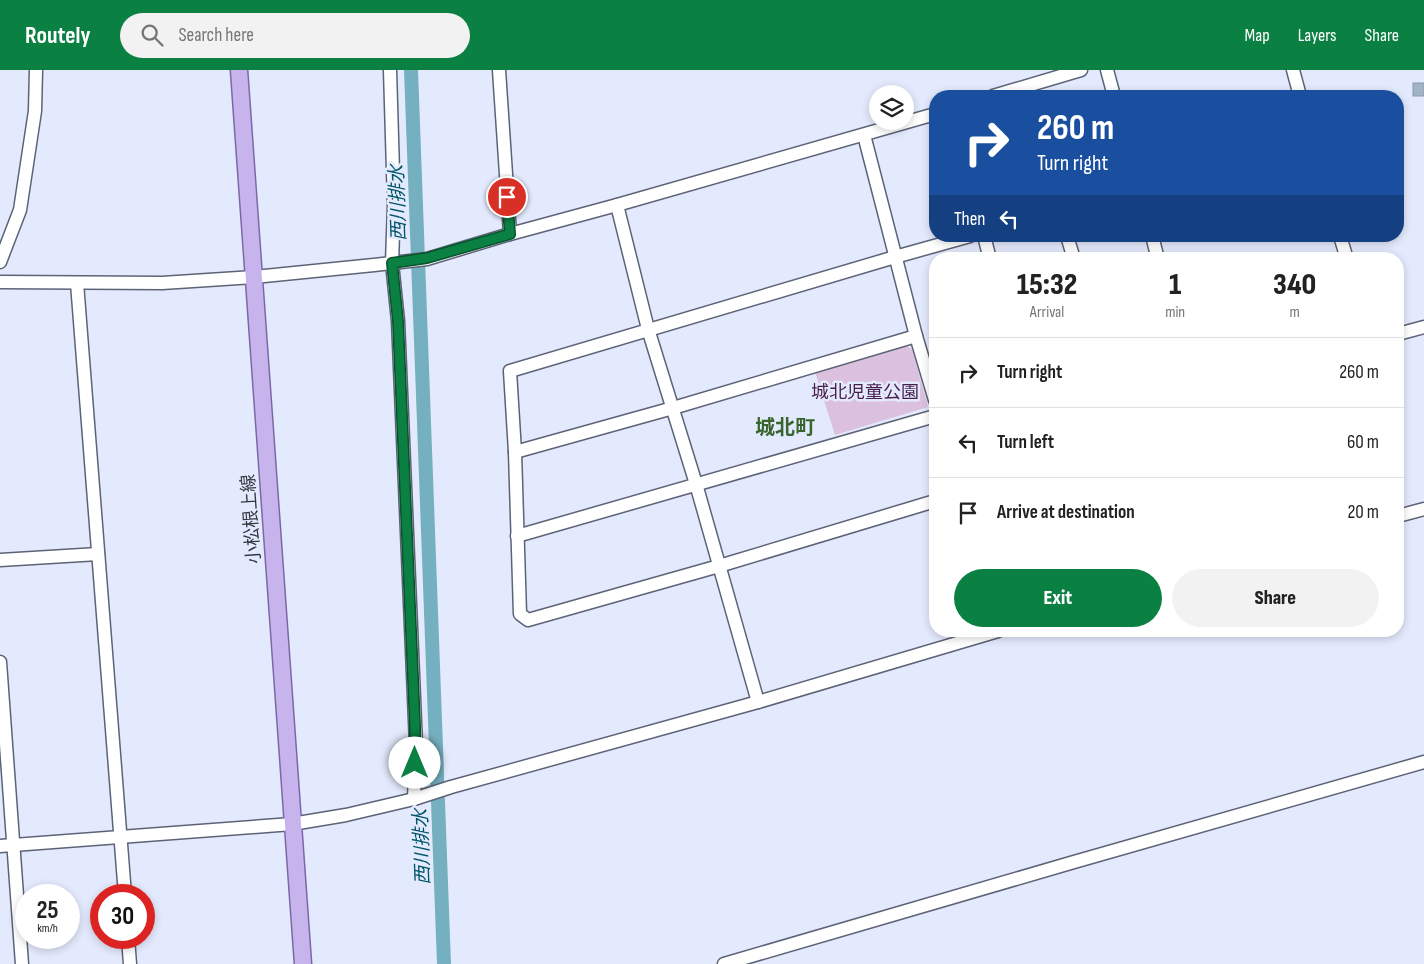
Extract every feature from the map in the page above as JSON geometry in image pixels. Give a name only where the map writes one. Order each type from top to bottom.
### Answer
[{"type":"main road","name":"小松根上線","points":[[239,70],[303,964]]},
{"type":"street","points":[[0,262],[20,210],[35,111],[36,70]]},
{"type":"street","points":[[390,70],[394,205],[398,262],[398,321],[415,726],[421,798]]},
{"type":"street","points":[[499,70],[510,234]]},
{"type":"street","points":[[1013,90],[1081,70]]},
{"type":"street","points":[[1107,70],[1112,90]]},
{"type":"street","points":[[1293,70],[1298,90]]},
{"type":"street","points":[[0,282],[162,283],[254,277],[427,258],[929,116]]},
{"type":"street","points":[[864,135],[929,380]]},
{"type":"street","points":[[617,205],[648,329],[696,484],[758,702]]},
{"type":"street","points":[[929,503],[719,566],[528,620],[520,614],[515,452],[510,371],[949,242]]},
{"type":"street","points":[[77,283],[124,884]]},
{"type":"street","points":[[1404,332],[1424,327]]},
{"type":"street","points":[[515,452],[673,408],[916,336]]},
{"type":"street","points":[[517,536],[929,418]]},
{"type":"street","points":[[1404,514],[1424,509]]},
{"type":"street","points":[[0,560],[98,554]]},
{"type":"street","points":[[6,846],[292,824],[346,815],[421,798],[452,787],[758,702],[978,637]]},
{"type":"street","points":[[0,662],[6,846],[22,964]]},
{"type":"street","points":[[724,964],[1424,762]]},
{"type":"street","points":[[129,949],[130,964]]},
{"type":"green space","name":"城北児童公園","points":[[906,346],[912,349],[928,407],[835,435],[815,372]]},
{"type":"building","points":[[1413,83],[1424,83],[1424,96],[1413,96]]},
{"type":"waterway","name":"西川排水","points":[[411,70],[444,964]]},
{"type":"district","name":"城北町","points":[[785,427]]},
{"type":"route","points":[[415,763],[416,746],[398,321],[392,263],[427,258],[510,234],[507,197]]}]
